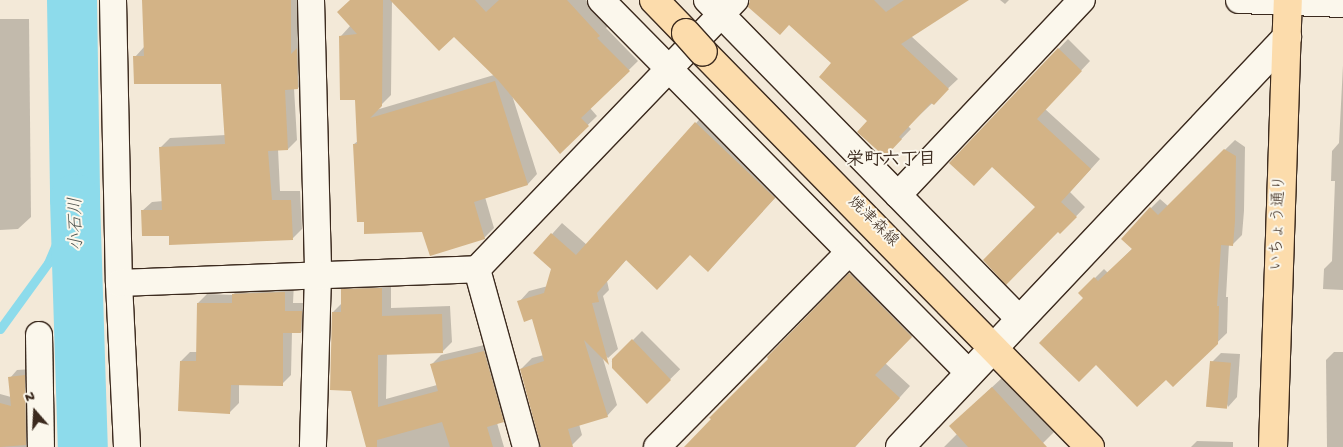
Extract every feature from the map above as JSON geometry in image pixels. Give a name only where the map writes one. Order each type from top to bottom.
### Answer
[{"type":"main road","name":"焼津森線","points":[[654,0],[1090,447]]},
{"type":"main road","name":"いちょう通り","points":[[1273,447],[1288,1]]},
{"type":"street","points":[[113,0],[119,283],[127,447]]},
{"type":"street","points":[[311,0],[318,275],[313,447]]},
{"type":"street","points":[[601,0],[668,70],[970,373]]},
{"type":"street","points":[[898,195],[1082,0]]},
{"type":"street","points":[[1239,0],[1343,4]]},
{"type":"street","points":[[119,283],[477,269],[668,70],[721,5],[898,195],[1020,320]]},
{"type":"street","points":[[900,447],[1287,37]]},
{"type":"street","points":[[658,447],[849,252]]},
{"type":"street","points":[[477,269],[526,447]]},
{"type":"street","points":[[39,335],[41,447]]},
{"type":"building","points":[[142,0],[291,0],[291,54],[297,48],[298,89],[285,90],[288,150],[268,151],[272,200],[291,200],[293,240],[169,245],[169,236],[142,236],[141,210],[162,210],[159,147],[225,144],[221,84],[134,84],[133,56],[144,56]]},
{"type":"building","points":[[350,0],[383,0],[382,106],[370,118],[495,81],[528,185],[474,202],[485,239],[430,256],[422,232],[364,234],[364,222],[357,222],[353,144],[357,144],[355,100],[340,100],[339,36],[357,34],[337,12]]},
{"type":"building","points":[[390,0],[475,0],[486,12],[499,0],[567,0],[600,36],[597,38],[630,71],[581,118],[589,126],[560,154],[498,80],[454,37],[439,51]]},
{"type":"building","points":[[750,0],[874,0],[886,12],[904,0],[969,0],[901,44],[949,89],[934,105],[931,103],[899,137],[902,139],[885,157],[857,132],[867,121],[819,77],[831,63],[789,25],[780,35],[748,7]]},
{"type":"building","points":[[1058,48],[1082,71],[1037,119],[1091,169],[1061,202],[1077,217],[1060,234],[1058,232],[1006,285],[983,260],[1035,207],[992,167],[974,186],[949,163]]},
{"type":"building","points":[[695,122],[775,198],[708,272],[690,255],[657,290],[626,260],[597,293],[599,302],[592,303],[609,365],[584,340],[608,417],[568,429],[573,447],[541,447],[520,369],[544,361],[532,319],[524,322],[517,301],[544,293],[551,269],[533,253],[551,233],[576,255]]},
{"type":"building","points":[[1224,149],[1236,156],[1235,221],[1233,246],[1221,245],[1217,306],[1219,306],[1218,344],[1173,387],[1166,380],[1137,407],[1096,365],[1079,382],[1039,343],[1083,298],[1078,293],[1094,277],[1098,281],[1132,249],[1121,239],[1150,207],[1158,215]]},
{"type":"building","points":[[849,273],[912,337],[875,375],[900,398],[855,447],[684,447],[711,419],[709,418]]},
{"type":"building","points":[[382,288],[382,316],[442,314],[443,353],[378,355],[378,407],[438,391],[430,364],[484,351],[504,422],[487,427],[493,447],[450,447],[442,422],[377,440],[377,447],[366,447],[351,391],[330,390],[332,312],[341,312],[341,289]]},
{"type":"building","points":[[285,292],[285,311],[302,311],[301,333],[283,333],[283,386],[231,385],[230,414],[178,411],[180,361],[196,361],[197,303],[232,303],[232,294]]},
{"type":"building","points":[[632,339],[671,380],[647,404],[612,368],[612,359]]},
{"type":"building","points":[[1210,361],[1231,363],[1227,409],[1206,407]]},
{"type":"building","points":[[25,375],[26,445],[0,447],[0,403],[11,406],[8,377]]},
{"type":"building","points":[[992,387],[1047,447],[968,447],[949,426]]},
{"type":"waterway","name":"小石川","points":[[72,0],[75,199],[83,447]]},
{"type":"waterway","points":[[0,329],[48,263],[75,199]]},
{"type":"district","name":"栄町六丁目","points":[[891,161]]}]
